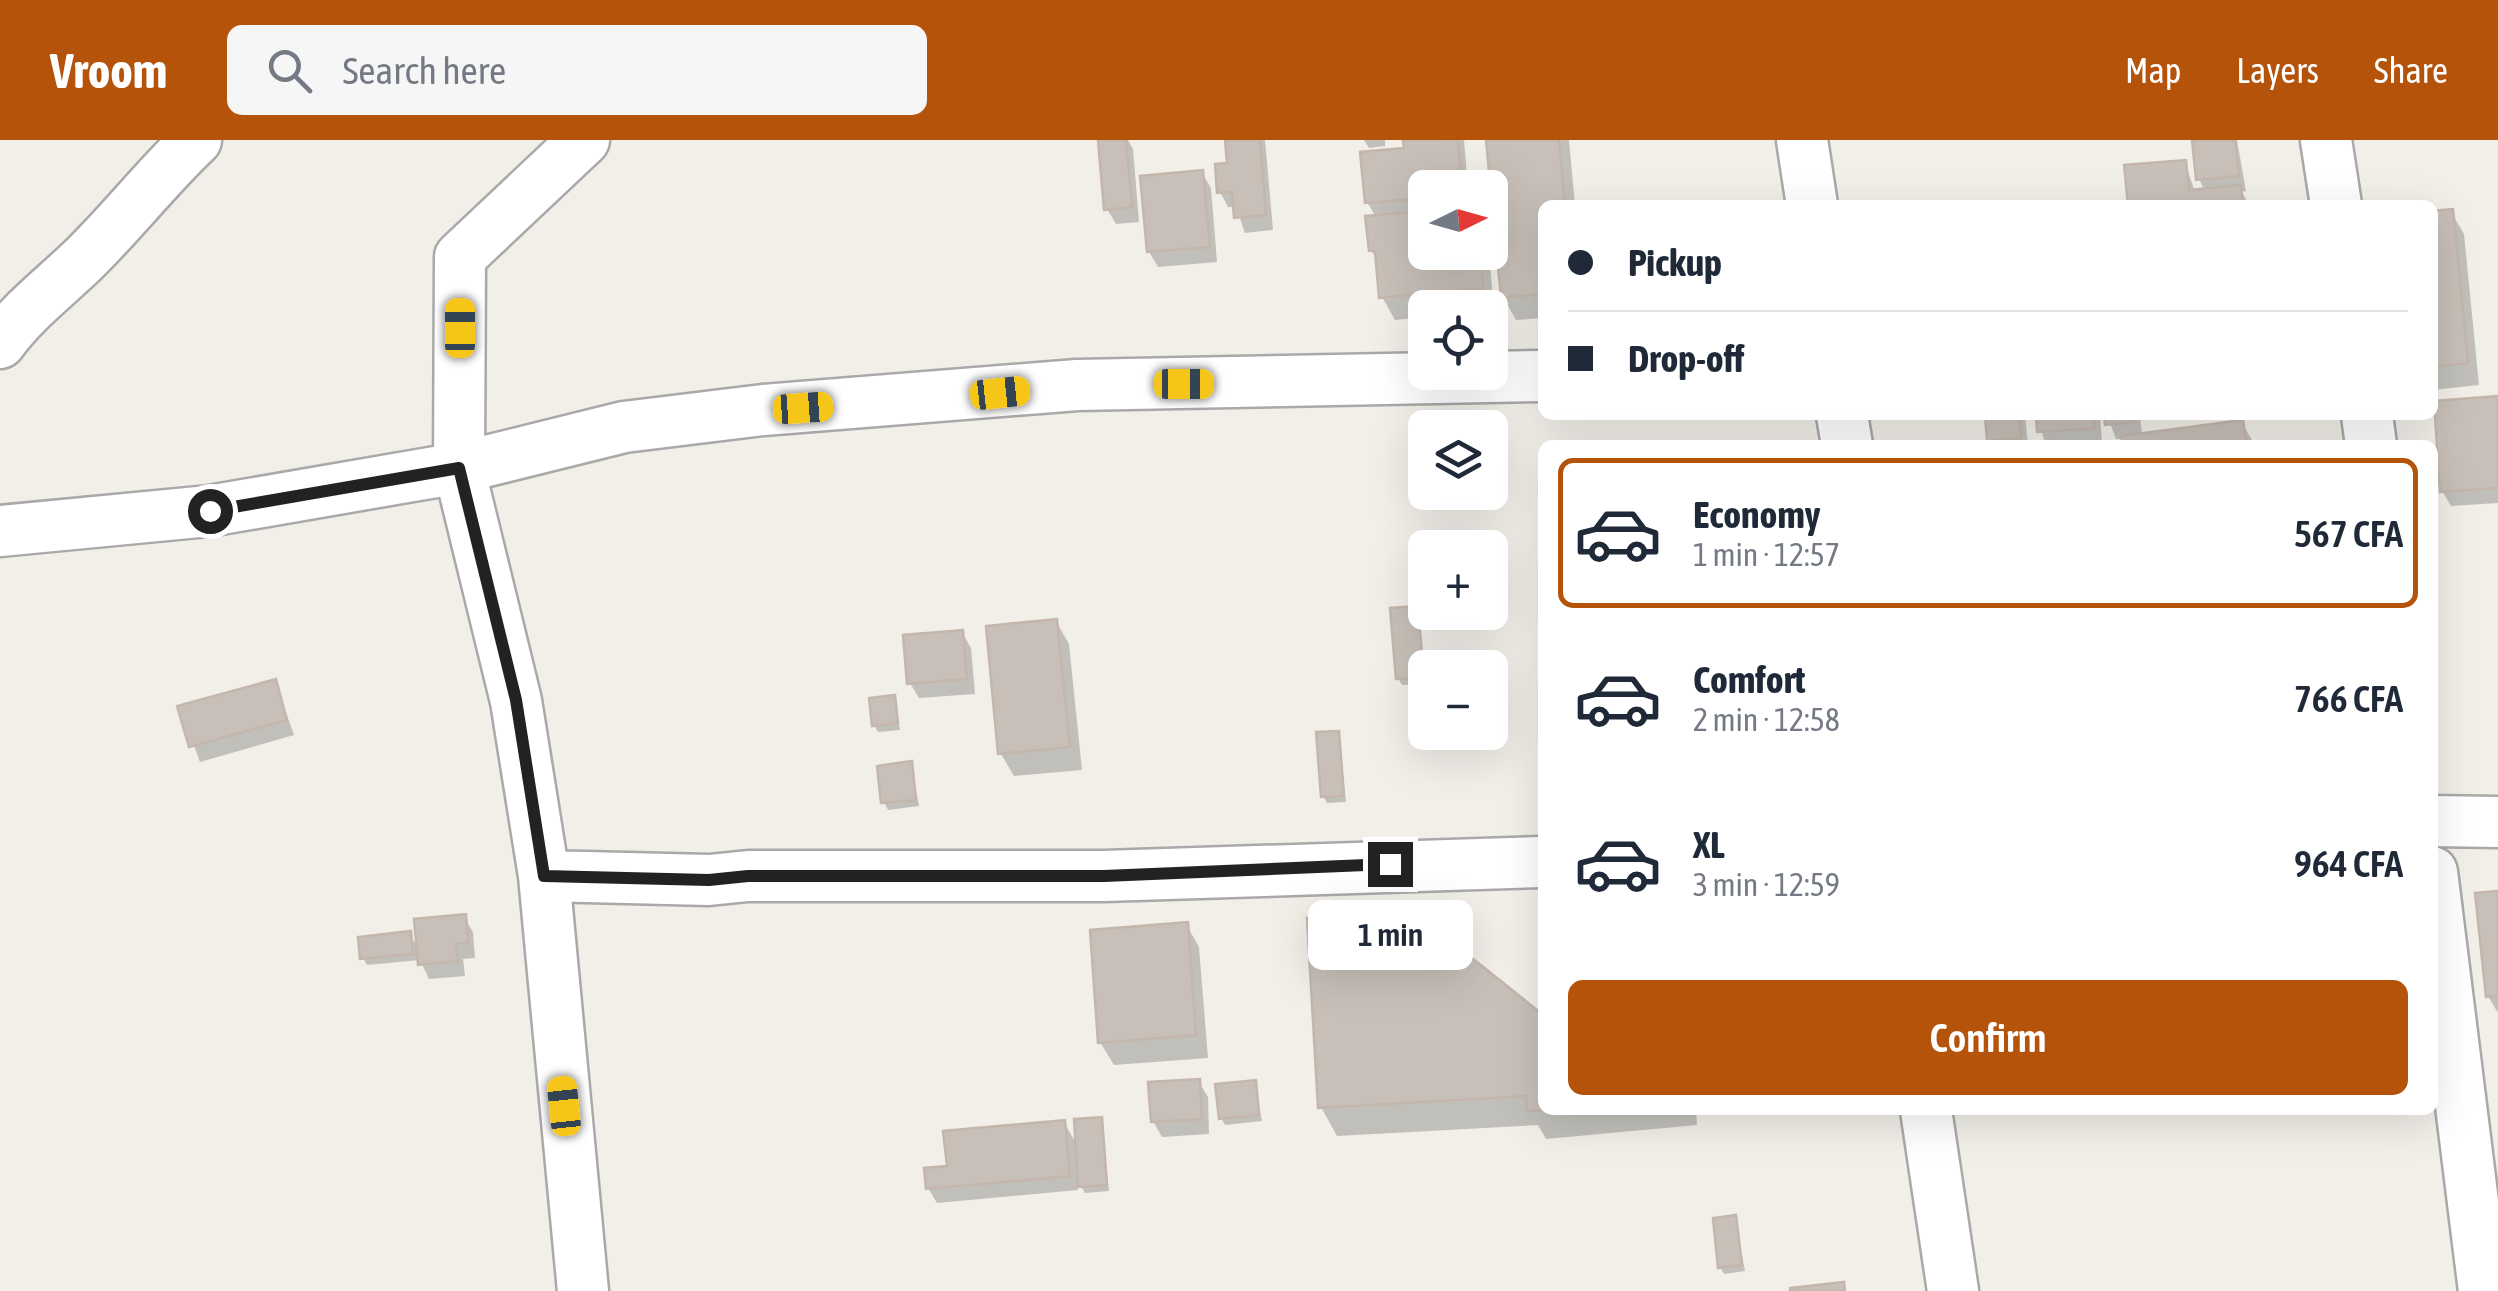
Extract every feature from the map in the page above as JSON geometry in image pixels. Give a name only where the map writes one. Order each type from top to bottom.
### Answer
[{"type":"street","points":[[0,343],[20,315],[84,259],[148,185],[196,140]]},
{"type":"street","points":[[582,1291],[544,876],[516,700],[459,468],[460,257],[584,140]]},
{"type":"street","points":[[1802,140],[1811,200]]},
{"type":"street","points":[[2326,140],[2335,200]]},
{"type":"street","points":[[0,531],[210,511],[459,468],[624,427],[763,410],[1077,385],[1538,376]]},
{"type":"street","points":[[2438,821],[2498,822]]},
{"type":"street","points":[[544,876],[709,880],[748,876],[1104,876],[1538,862]]},
{"type":"street","points":[[2438,908],[2484,1184],[2484,1291]]},
{"type":"street","points":[[1927,1115],[1953,1291]]},
{"type":"building","points":[[1098,140],[1126,140],[1132,207],[1104,210]]},
{"type":"building","points":[[1225,140],[1260,140],[1266,215],[1234,218],[1232,192],[1217,193],[1215,164],[1227,163]]},
{"type":"building","points":[[1403,140],[1458,140],[1460,170],[1408,170],[1408,199],[1365,203],[1360,152],[1404,148]]},
{"type":"building","points":[[1486,140],[1559,140],[1565,200],[1538,200],[1538,294],[1508,297],[1508,290],[1500,290],[1498,270],[1508,270],[1508,170],[1489,170]]},
{"type":"building","points":[[2192,140],[2235,140],[2239,176],[2196,180]]},
{"type":"building","points":[[2186,160],[2189,190],[2241,185],[2242,200],[2128,200],[2124,165]]},
{"type":"building","points":[[1203,170],[1210,247],[1147,252],[1140,176]]},
{"type":"building","points":[[2453,209],[2468,363],[2438,366],[2438,210]]},
{"type":"building","points":[[1408,212],[1408,270],[1482,270],[1483,288],[1408,290],[1408,295],[1379,298],[1375,251],[1369,251],[1365,216]]},
{"type":"building","points":[[2498,396],[2498,488],[2440,492],[2435,420],[2438,401]]},
{"type":"building","points":[[1985,420],[2019,420],[2021,438],[1987,440]]},
{"type":"building","points":[[2036,420],[2094,420],[2095,428],[2037,432]]},
{"type":"building","points":[[2104,420],[2135,422],[2105,425]]},
{"type":"building","points":[[2243,420],[2246,440],[2122,440],[2121,436]]},
{"type":"building","points":[[1408,607],[1408,630],[1420,630],[1422,650],[1408,650],[1408,678],[1396,679],[1390,608]]},
{"type":"building","points":[[1057,619],[1070,747],[998,754],[986,626]]},
{"type":"building","points":[[963,630],[967,679],[907,684],[903,635]]},
{"type":"building","points":[[276,679],[287,720],[189,747],[177,706]]},
{"type":"building","points":[[895,695],[898,723],[872,726],[869,698]]},
{"type":"building","points":[[1339,731],[1344,796],[1321,797],[1316,732]]},
{"type":"building","points":[[912,761],[916,800],[881,803],[877,766]]},
{"type":"building","points":[[2498,891],[2498,996],[2486,997],[2475,893]]},
{"type":"building","points":[[466,914],[468,943],[456,944],[458,961],[418,965],[414,919]]},
{"type":"building","points":[[1360,915],[1367,963],[1467,954],[1538,1011],[1538,1110],[1527,1111],[1526,1096],[1318,1108],[1307,918]]},
{"type":"building","points":[[1188,922],[1196,1035],[1098,1043],[1090,930]]},
{"type":"building","points":[[411,931],[413,954],[360,959],[358,937]]},
{"type":"building","points":[[1200,1079],[1202,1119],[1151,1122],[1148,1082]]},
{"type":"building","points":[[1256,1080],[1259,1115],[1219,1119],[1215,1084]]},
{"type":"building","points":[[1102,1117],[1107,1185],[1078,1187],[1074,1119]]},
{"type":"building","points":[[1065,1120],[1070,1176],[926,1189],[924,1168],[947,1166],[943,1131]]},
{"type":"building","points":[[1736,1215],[1742,1265],[1718,1268],[1713,1218]]},
{"type":"building","points":[[1844,1282],[1845,1291],[1790,1291],[1790,1288]]},
{"type":"route","points":[[210,511],[459,468],[516,700],[544,876],[709,880],[748,876],[1104,876],[1390,864]]}]
